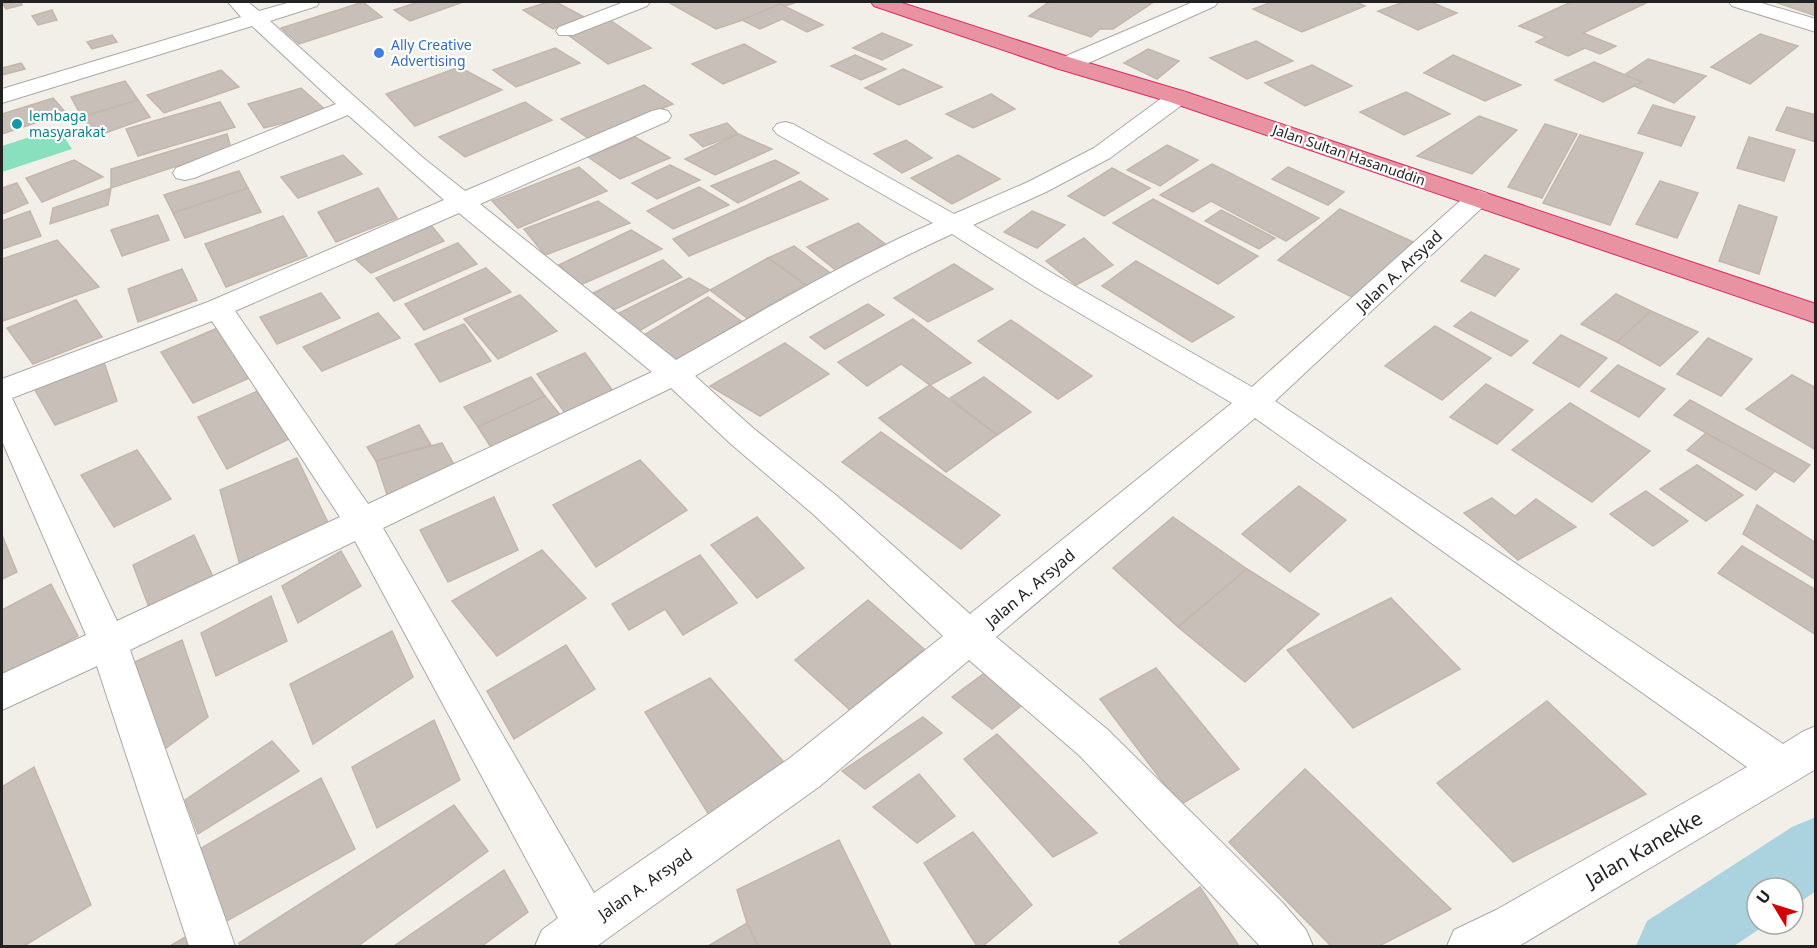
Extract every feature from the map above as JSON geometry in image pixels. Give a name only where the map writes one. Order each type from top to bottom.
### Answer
[{"type":"highway","name":"Jalan Sultan Hasanuddin","points":[[881,2],[1067,64],[1178,97],[1815,314]]},
{"type":"street","points":[[2,96],[246,10],[310,2]]},
{"type":"street","points":[[566,31],[640,2]]},
{"type":"street","points":[[1067,64],[1208,2]]},
{"type":"street","points":[[1739,2],[1815,26]]},
{"type":"street","points":[[246,10],[413,162],[464,201],[674,374],[742,436],[825,505],[970,637],[1094,743],[1266,918],[1290,946]]},
{"type":"street","points":[[2,693],[674,374],[900,249],[955,225],[1102,153],[1178,97]]},
{"type":"street","points":[[185,173],[352,105]]},
{"type":"street","points":[[2,390],[218,308],[660,116]]},
{"type":"street","points":[[785,129],[955,225],[1254,402],[1799,757]]},
{"type":"street","name":"Jalan A. Arsyad","points":[[558,946],[805,772],[1254,402],[1478,198]]},
{"type":"street","points":[[218,308],[362,522],[587,925]]},
{"type":"street","points":[[2,406],[108,642],[212,946]]},
{"type":"street","name":"Jalan Kanekke","points":[[1470,946],[1512,926],[1799,757]]},
{"type":"green space","points":[[58,128],[72,149],[2,172],[2,146]]},
{"type":"building","points":[[21,2],[22,5],[6,9],[3,4]]},
{"type":"building","points":[[363,2],[382,17],[299,44],[281,28]]},
{"type":"building","points":[[418,2],[463,2],[410,21],[394,10]]},
{"type":"building","points":[[548,2],[556,2],[584,17],[553,29],[523,10]]},
{"type":"building","points":[[668,2],[797,2],[716,29]]},
{"type":"building","points":[[1049,2],[1152,3],[1113,29],[1100,29],[1091,37],[1029,16]]},
{"type":"building","points":[[1272,2],[1356,2],[1365,6],[1302,32],[1253,9]]},
{"type":"building","points":[[1404,2],[1431,2],[1457,13],[1418,30],[1378,11]]},
{"type":"building","points":[[1571,2],[1648,2],[1583,33],[1616,46],[1600,54],[1585,48],[1568,56],[1536,42],[1546,37],[1519,26]]},
{"type":"building","points":[[1775,2],[1816,2],[1816,16]]},
{"type":"building","points":[[780,4],[823,25],[807,32],[782,19],[760,29],[742,20]]},
{"type":"building","points":[[52,10],[57,20],[38,25],[32,16]]},
{"type":"building","points":[[610,20],[651,48],[608,64],[568,35]]},
{"type":"building","points":[[882,33],[912,45],[882,60],[853,48]]},
{"type":"building","points":[[1760,34],[1798,46],[1750,84],[1711,67]]},
{"type":"building","points":[[112,35],[117,42],[92,49],[87,42]]},
{"type":"building","points":[[1256,41],[1293,61],[1247,79],[1210,58]]},
{"type":"building","points":[[744,44],[776,62],[723,84],[692,64]]},
{"type":"building","points":[[555,48],[580,63],[516,87],[493,70]]},
{"type":"building","points":[[1148,49],[1179,61],[1157,79],[1124,63]]},
{"type":"building","points":[[855,55],[886,69],[861,80],[831,66]]},
{"type":"building","points":[[1453,55],[1521,85],[1485,101],[1424,73]]},
{"type":"building","points":[[1648,59],[1706,76],[1674,103],[1618,79]]},
{"type":"building","points":[[1594,62],[1642,82],[1603,102],[1555,80]]},
{"type":"building","points":[[21,63],[25,69],[2,75],[2,68]]},
{"type":"building","points":[[1312,65],[1352,86],[1305,106],[1265,83]]},
{"type":"building","points":[[459,67],[502,90],[415,126],[386,94]]},
{"type":"building","points":[[903,69],[942,87],[899,105],[865,88]]},
{"type":"building","points":[[221,70],[239,87],[164,113],[147,95]]},
{"type":"building","points":[[125,81],[138,100],[82,117],[71,97]]},
{"type":"building","points":[[644,85],[673,104],[589,139],[561,119]]},
{"type":"building","points":[[301,88],[328,112],[264,128],[248,104]]},
{"type":"building","points":[[1406,92],[1450,114],[1404,135],[1360,112]]},
{"type":"building","points":[[991,94],[1015,109],[973,128],[946,114]]},
{"type":"building","name":"lembaga masyarakat","points":[[53,98],[66,113],[2,134],[2,114]]},
{"type":"building","points":[[138,100],[150,117],[96,136],[82,117]]},
{"type":"building","points":[[220,102],[235,127],[138,156],[126,129]]},
{"type":"building","points":[[525,102],[552,120],[465,157],[439,137]]},
{"type":"building","points":[[1653,105],[1695,117],[1681,146],[1638,133]]},
{"type":"building","points":[[1787,107],[1816,115],[1816,142],[1776,130]]},
{"type":"building","points":[[1479,116],[1517,130],[1472,174],[1417,156]]},
{"type":"building","points":[[727,123],[738,134],[703,147],[690,135]]},
{"type":"building","points":[[1545,124],[1577,134],[1542,198],[1508,187]]},
{"type":"building","points":[[227,134],[231,148],[111,188],[111,169]]},
{"type":"building","points":[[738,134],[772,149],[715,175],[685,159]]},
{"type":"building","points":[[1580,135],[1643,153],[1610,225],[1543,203]]},
{"type":"building","points":[[635,137],[670,158],[620,179],[588,157]]},
{"type":"building","points":[[1749,137],[1795,150],[1784,181],[1737,168]]},
{"type":"building","points":[[906,140],[932,158],[902,173],[874,154]]},
{"type":"building","points":[[1167,145],[1198,160],[1160,186],[1127,170]]},
{"type":"building","points":[[343,155],[362,174],[298,198],[281,177]]},
{"type":"building","points":[[958,155],[1000,179],[952,204],[911,178]]},
{"type":"building","points":[[74,160],[103,177],[42,202],[26,178]]},
{"type":"building","points":[[775,160],[799,173],[738,203],[711,186]]},
{"type":"building","points":[[1212,164],[1319,218],[1286,241],[1211,201],[1193,212],[1160,195]]},
{"type":"building","points":[[670,165],[700,180],[657,199],[632,183]]},
{"type":"building","points":[[579,167],[607,191],[518,228],[492,201]]},
{"type":"building","points":[[1288,167],[1344,192],[1328,205],[1272,179]]},
{"type":"building","points":[[1112,168],[1150,188],[1104,216],[1068,196]]},
{"type":"building","points":[[239,171],[248,188],[173,213],[164,195]]},
{"type":"building","points":[[800,181],[828,199],[689,256],[673,239]]},
{"type":"building","points":[[1660,181],[1698,193],[1677,238],[1636,224]]},
{"type":"building","points":[[17,183],[28,203],[2,214],[2,188]]},
{"type":"building","points":[[699,187],[729,205],[673,229],[647,211]]},
{"type":"building","points":[[111,188],[108,205],[50,224],[53,208]]},
{"type":"building","points":[[248,188],[261,212],[185,238],[173,213]]},
{"type":"building","points":[[378,188],[397,218],[336,242],[318,212]]},
{"type":"building","points":[[1153,199],[1258,256],[1218,284],[1113,223]]},
{"type":"building","points":[[598,201],[630,223],[545,255],[524,229]]},
{"type":"building","points":[[1739,205],[1777,217],[1759,274],[1719,261]]},
{"type":"building","points":[[1340,209],[1420,245],[1360,301],[1278,260]]},
{"type":"building","points":[[1221,210],[1275,238],[1259,249],[1205,221]]},
{"type":"building","points":[[30,211],[41,236],[2,249],[2,221]]},
{"type":"building","points":[[1032,211],[1065,225],[1037,248],[1004,232]]},
{"type":"building","points":[[158,215],[169,240],[122,256],[111,230]]},
{"type":"building","points":[[283,216],[307,256],[226,287],[205,244]]},
{"type":"building","points":[[858,223],[888,246],[837,271],[807,247]]},
{"type":"building","points":[[430,224],[444,241],[371,273],[352,256]]},
{"type":"building","points":[[631,230],[662,249],[580,285],[559,265]]},
{"type":"building","points":[[1084,238],[1113,265],[1076,285],[1046,261]]},
{"type":"building","points":[[57,240],[99,287],[3,321],[2,259]]},
{"type":"building","points":[[458,243],[477,264],[394,301],[376,278]]},
{"type":"building","points":[[794,246],[837,278],[814,290],[768,258]]},
{"type":"building","points":[[1485,255],[1519,269],[1495,296],[1461,281]]},
{"type":"building","points":[[768,258],[805,285],[747,318],[710,290]]},
{"type":"building","points":[[663,260],[682,277],[609,312],[591,294]]},
{"type":"building","points":[[1136,261],[1234,317],[1192,342],[1102,286]]},
{"type":"building","points":[[954,264],[993,289],[928,322],[894,298]]},
{"type":"building","points":[[486,268],[511,292],[424,330],[405,304]]},
{"type":"building","points":[[182,269],[197,300],[138,322],[128,289]]},
{"type":"building","points":[[689,278],[710,290],[637,332],[613,316]]},
{"type":"building","points":[[321,293],[340,318],[277,344],[260,317]]},
{"type":"building","points":[[1616,294],[1651,311],[1617,342],[1581,324]]},
{"type":"building","points":[[520,295],[557,331],[498,359],[464,319]]},
{"type":"building","points":[[708,297],[751,328],[675,363],[642,336]]},
{"type":"building","points":[[76,300],[102,337],[33,364],[7,328]]},
{"type":"building","points":[[868,304],[884,315],[825,349],[810,337]]},
{"type":"building","points":[[1651,311],[1698,332],[1660,366],[1617,342]]},
{"type":"building","points":[[1471,312],[1528,341],[1511,356],[1454,326]]},
{"type":"building","points":[[378,313],[400,338],[322,371],[303,347]]},
{"type":"building","points":[[913,319],[971,363],[930,385],[901,364],[867,386],[838,362]]},
{"type":"building","points":[[1011,320],[1092,376],[1058,399],[978,341]]},
{"type":"building","points":[[464,324],[491,361],[440,382],[415,344]]},
{"type":"building","points":[[1435,326],[1491,358],[1442,400],[1385,366]]},
{"type":"building","points":[[220,327],[254,376],[193,403],[161,352]]},
{"type":"building","points":[[1561,335],[1607,358],[1579,387],[1533,363]]},
{"type":"building","points":[[1708,338],[1752,359],[1721,396],[1677,374]]},
{"type":"building","points":[[785,343],[829,374],[760,416],[710,386]]},
{"type":"building","points":[[585,353],[613,391],[565,413],[537,374]]},
{"type":"building","points":[[103,359],[117,401],[55,425],[32,385]]},
{"type":"building","points":[[1618,365],[1665,389],[1639,417],[1591,391]]},
{"type":"building","points":[[1792,375],[1816,388],[1816,450],[1746,409]]},
{"type":"building","points":[[531,377],[545,396],[478,427],[464,407]]},
{"type":"building","points":[[984,377],[1031,412],[997,435],[950,398]]},
{"type":"building","points":[[1486,384],[1533,410],[1497,444],[1450,417]]},
{"type":"building","points":[[930,385],[997,435],[946,472],[879,418]]},
{"type":"building","points":[[260,390],[295,436],[227,469],[198,417]]},
{"type":"building","points":[[545,396],[561,416],[492,449],[478,427]]},
{"type":"building","points":[[1690,400],[1810,465],[1794,482],[1674,415]]},
{"type":"building","points":[[1570,403],[1650,451],[1592,502],[1512,450]]},
{"type":"building","points":[[419,425],[431,445],[376,461],[367,447]]},
{"type":"building","points":[[881,432],[1000,515],[961,549],[842,462]]},
{"type":"building","points":[[1706,433],[1775,471],[1756,490],[1687,450]]},
{"type":"building","points":[[442,443],[457,470],[389,501],[376,461]]},
{"type":"building","points":[[137,450],[171,499],[114,527],[81,475]]},
{"type":"building","points":[[297,458],[333,533],[242,573],[220,490]]},
{"type":"building","points":[[640,460],[687,510],[596,567],[553,505]]},
{"type":"building","points":[[1697,465],[1743,495],[1706,521],[1660,489]]},
{"type":"building","points":[[1299,486],[1346,520],[1290,572],[1242,534]]},
{"type":"building","points":[[1646,491],[1688,521],[1653,546],[1610,514]]},
{"type":"building","points":[[494,497],[518,550],[448,582],[420,530]]},
{"type":"building","points":[[1492,498],[1515,516],[1536,499],[1576,527],[1518,560],[1464,513]]},
{"type":"building","points":[[1757,505],[1816,543],[1816,580],[1743,534]]},
{"type":"building","points":[[757,517],[804,568],[757,598],[711,545]]},
{"type":"building","points":[[1173,517],[1247,569],[1178,627],[1113,568]]},
{"type":"building","points":[[2,535],[17,572],[2,579]]},
{"type":"building","points":[[194,535],[217,586],[153,618],[133,565]]},
{"type":"building","points":[[1742,546],[1816,590],[1816,635],[1718,573]]},
{"type":"building","points":[[542,550],[586,598],[497,656],[452,601]]},
{"type":"building","points":[[341,551],[361,586],[298,623],[282,586]]},
{"type":"building","points":[[700,555],[737,603],[683,635],[665,609],[629,630],[612,604]]},
{"type":"building","points":[[1247,569],[1319,614],[1245,682],[1178,627]]},
{"type":"building","points":[[51,584],[78,636],[2,678],[2,610]]},
{"type":"building","points":[[271,596],[287,641],[216,676],[201,633]]},
{"type":"building","points":[[1391,598],[1460,669],[1353,728],[1287,650]]},
{"type":"building","points":[[868,600],[924,649],[850,710],[795,660]]},
{"type":"building","points":[[392,631],[413,677],[313,744],[290,684]]},
{"type":"building","points":[[182,640],[208,717],[162,751],[135,662]]},
{"type":"building","points":[[566,645],[595,689],[514,739],[487,691]]},
{"type":"building","points":[[1156,668],[1239,769],[1180,805],[1100,699]]},
{"type":"building","points":[[986,672],[1025,703],[992,729],[952,697]]},
{"type":"building","points":[[710,678],[789,768],[709,815],[645,712]]},
{"type":"building","points":[[1547,701],[1646,794],[1513,862],[1437,783]]},
{"type":"building","points":[[923,717],[942,733],[865,789],[842,771]]},
{"type":"building","points":[[434,720],[460,780],[377,828],[352,767]]},
{"type":"building","points":[[997,734],[1097,833],[1053,857],[964,759]]},
{"type":"building","points":[[272,741],[299,771],[198,834],[185,800]]},
{"type":"building","points":[[34,767],[91,905],[24,946],[2,946],[2,787]]},
{"type":"building","points":[[1305,769],[1451,909],[1379,946],[1331,946],[1229,842]]},
{"type":"building","points":[[919,774],[955,816],[917,843],[873,807]]},
{"type":"building","points":[[321,778],[355,849],[225,922],[198,850]]},
{"type":"building","points":[[454,805],[488,851],[358,946],[240,946],[239,943]]},
{"type":"building","points":[[973,832],[1032,905],[983,946],[977,946],[924,863]]},
{"type":"building","points":[[839,840],[891,946],[758,946],[747,923],[737,890]]},
{"type":"building","points":[[504,870],[528,912],[482,946],[394,946]]},
{"type":"building","points":[[1200,887],[1239,946],[1123,946],[1119,942]]},
{"type":"building","points":[[747,923],[758,946],[708,946]]},
{"type":"building","points":[[187,936],[190,946],[170,946]]},
{"type":"waterway","points":[[1778,876],[1816,851]]},
{"type":"waterway","points":[[1672,946],[1745,898]]},
{"type":"place","name":"Ally Creative Advertising","points":[[379,53]]},
{"type":"place","name":"lembaga masyarakat","points":[[17,124]]}]
